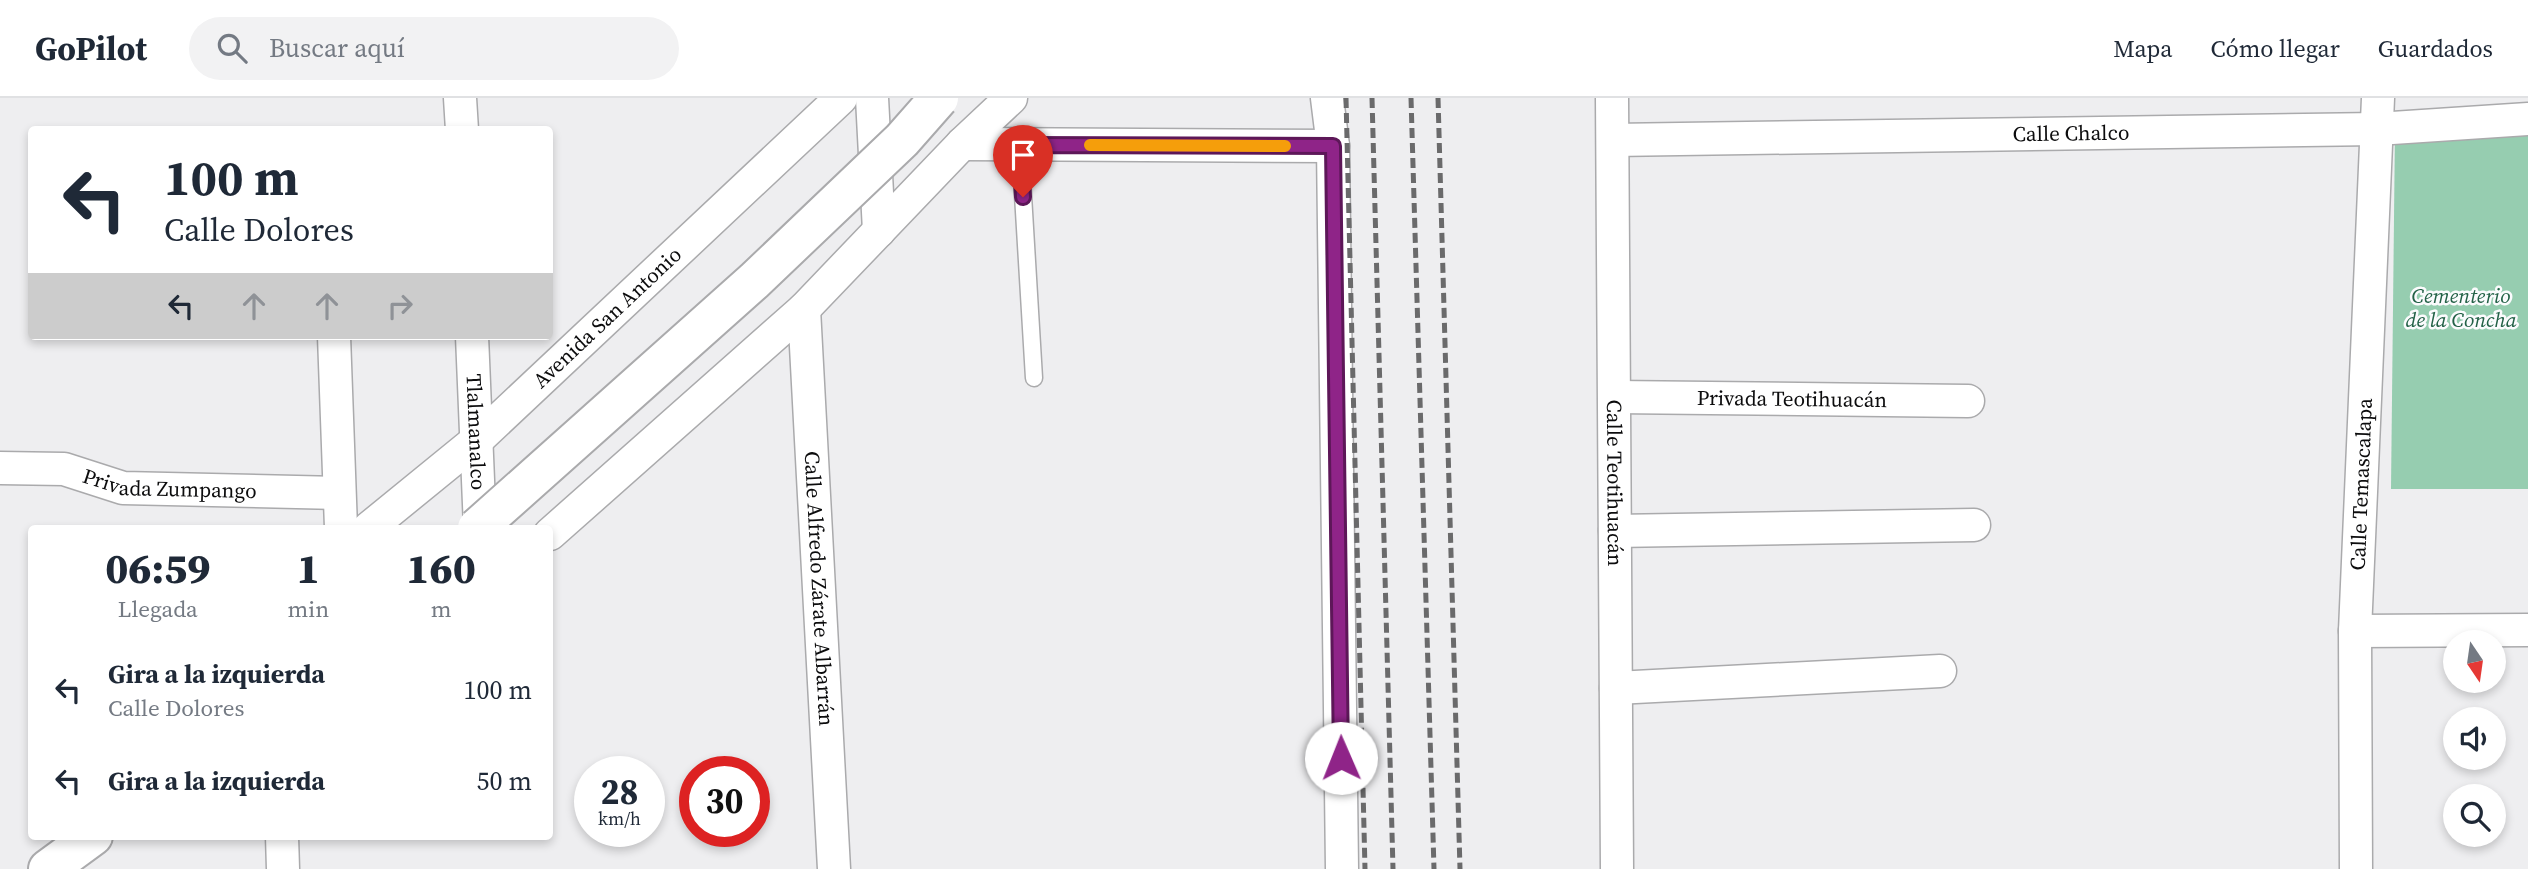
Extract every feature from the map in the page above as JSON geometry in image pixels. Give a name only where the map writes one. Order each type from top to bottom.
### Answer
[{"type":"main road","points":[[482,525],[754,281],[902,140],[939,98]]},
{"type":"main road","points":[[48,869],[88,840]]},
{"type":"street","points":[[460,98],[462,126]]},
{"type":"street","name":"Avenida San Antonio","points":[[373,525],[477,440],[841,98]]},
{"type":"street","points":[[872,98],[879,231]]},
{"type":"street","points":[[553,531],[804,309],[962,144],[1011,98]]},
{"type":"street","points":[[1327,98],[1333,146],[1342,869]]},
{"type":"street","name":"Calle Teotihuacán","points":[[1612,98],[1617,869]]},
{"type":"street","name":"Calle Chalco","points":[[1614,140],[2377,113],[2528,119]]},
{"type":"street","name":"Calle Temascalapa","points":[[2356,869],[2355,631],[2377,113]]},
{"type":"street","points":[[962,144],[1333,146]]},
{"type":"street","name":"Calle Alfredo Zárate Albarrán","points":[[804,309],[834,869]]},
{"type":"street","points":[[334,340],[341,525]]},
{"type":"street","name":"Tlalmanalco","points":[[472,340],[479,525]]},
{"type":"street","name":"Privada Teotihuacán","points":[[1615,397],[1968,401]]},
{"type":"street","name":"Privada Zumpango","points":[[0,468],[64,469],[123,488],[339,493]]},
{"type":"street","points":[[1615,531],[1974,525]]},
{"type":"street","points":[[2355,631],[2528,630]]},
{"type":"street","points":[[1616,688],[1940,671]]},
{"type":"street","points":[[282,840],[283,869]]},
{"type":"lane","points":[[1020,145],[1034,378]]},
{"type":"green space","name":"Cementerio de la Concha","points":[[2528,123],[2528,489],[2391,489],[2395,128]]},
{"type":"railway","points":[[1346,98],[1365,869]]},
{"type":"railway","points":[[1372,98],[1393,869]]},
{"type":"railway","points":[[1411,98],[1434,869]]},
{"type":"railway","points":[[1438,98],[1460,869]]},
{"type":"slow traffic","points":[[1090,145],[1285,146]]},
{"type":"route","points":[[1023,197],[1020,145],[1333,146],[1341,758]]}]
